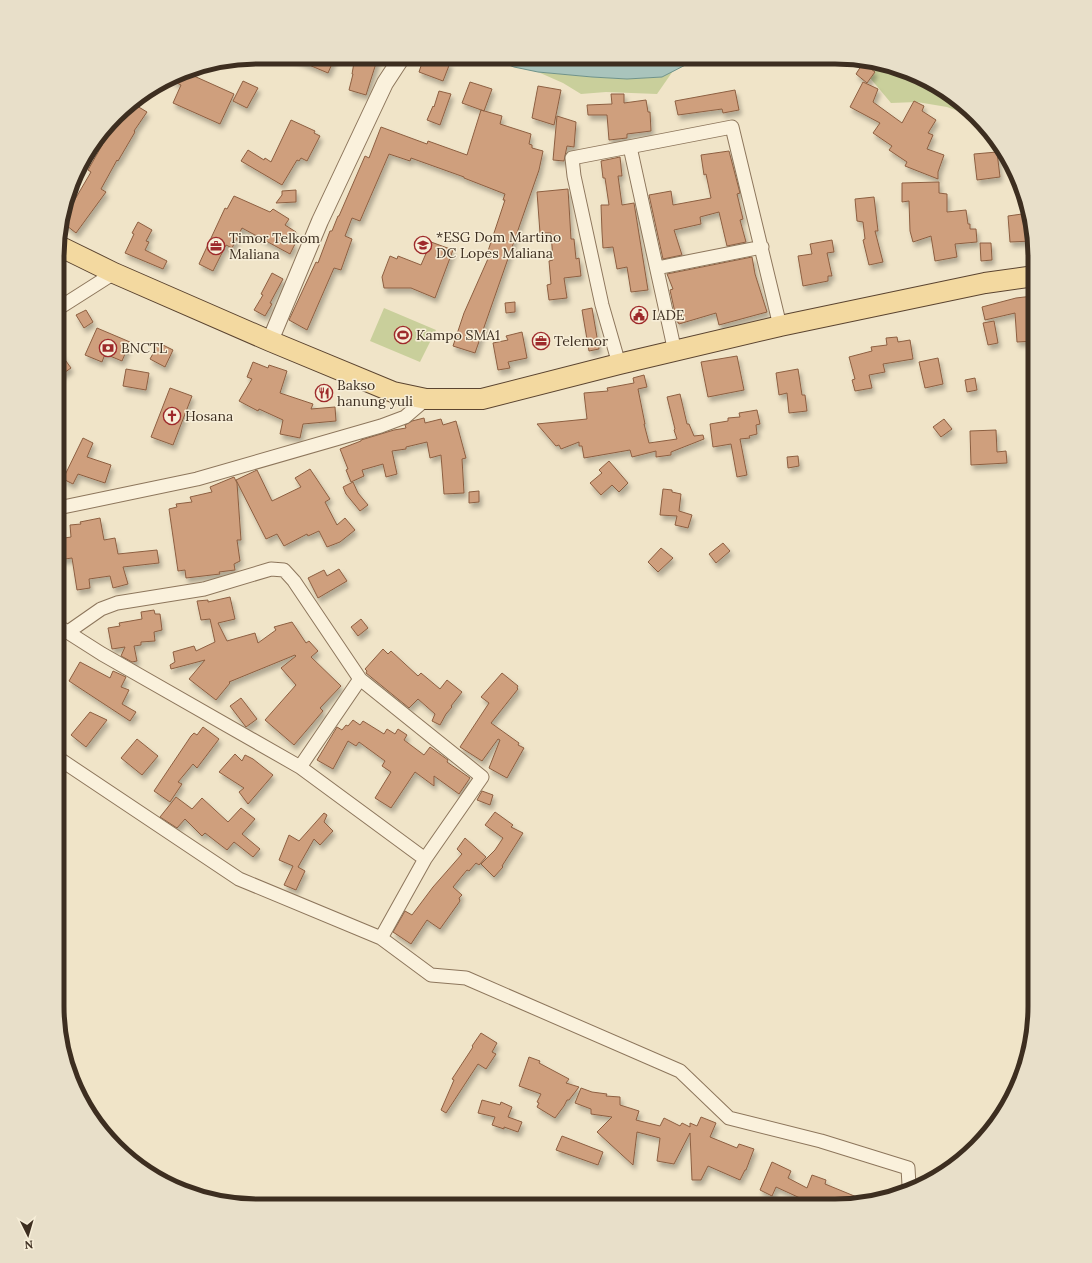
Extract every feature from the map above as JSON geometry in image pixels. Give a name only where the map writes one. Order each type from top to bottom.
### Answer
[{"type":"main road","points":[[64,248],[114,273],[270,341],[393,392],[426,399],[482,399],[619,364],[780,326],[985,283],[1028,277]]},
{"type":"street","points":[[270,341],[320,221],[385,83],[397,64]]},
{"type":"street","points":[[619,364],[602,306],[574,176],[572,158],[732,127],[780,326]]},
{"type":"street","points":[[630,147],[674,352]]},
{"type":"street","points":[[657,268],[762,248]]},
{"type":"street","points":[[64,305],[114,273]]},
{"type":"street","points":[[64,507],[197,479],[381,426],[405,417],[426,399]]},
{"type":"street","points":[[64,628],[101,609],[117,603],[204,589],[271,569],[284,570],[294,581],[360,679],[482,777],[425,859],[380,938]]},
{"type":"street","points":[[64,630],[102,654],[300,767],[425,859]]},
{"type":"street","points":[[300,767],[360,679]]},
{"type":"street","points":[[64,762],[239,879],[380,938],[431,975],[466,978],[680,1071],[729,1118],[821,1141],[908,1168],[908,1184]]},
{"type":"green space","points":[[860,66],[897,74],[909,79],[942,96],[963,113],[947,107],[917,102],[891,103]]},
{"type":"green space","points":[[673,71],[657,94],[606,92],[581,94],[563,83],[538,72],[627,79],[662,77]]},
{"type":"green space","name":"Kampo SMA1","points":[[384,308],[436,330],[420,362],[370,341]]},
{"type":"water","points":[[506,64],[687,64],[662,77],[627,79],[538,72]]},
{"type":"building","points":[[307,64],[332,64],[328,73]]},
{"type":"building","points":[[354,64],[376,64],[366,95],[349,90]]},
{"type":"building","points":[[422,64],[450,64],[443,81],[419,72]]},
{"type":"building","points":[[861,66],[869,67],[875,72],[867,83],[856,74]]},
{"type":"building","points":[[192,75],[234,94],[220,124],[173,103],[181,85],[176,82]]},
{"type":"building","points":[[243,81],[258,88],[247,108],[233,101]]},
{"type":"building","points":[[470,82],[492,89],[484,111],[462,103]]},
{"type":"building","points":[[863,82],[878,89],[873,102],[902,123],[914,101],[924,106],[922,111],[936,120],[928,133],[933,135],[927,149],[944,155],[938,172],[938,179],[905,166],[907,162],[889,150],[892,146],[873,133],[880,123],[850,107]]},
{"type":"building","points":[[538,86],[561,90],[554,125],[532,118]]},
{"type":"building","points":[[735,90],[739,110],[723,113],[722,109],[678,115],[675,101]]},
{"type":"building","points":[[439,91],[451,94],[440,125],[427,120],[433,106],[434,107]]},
{"type":"building","points":[[611,94],[624,94],[624,103],[646,100],[648,112],[650,112],[651,131],[627,134],[627,138],[609,140],[607,115],[588,115],[587,105],[612,104]]},
{"type":"building","points":[[137,106],[147,112],[134,131],[135,132],[101,189],[106,192],[76,233],[67,226],[68,219],[73,201],[74,201],[91,172],[88,170],[108,134],[120,120]]},
{"type":"building","points":[[481,110],[502,116],[500,124],[531,134],[529,144],[532,145],[532,148],[543,151],[539,170],[475,353],[453,346],[464,313],[491,252],[488,251],[505,200],[503,200],[505,194],[464,177],[411,158],[410,161],[389,154],[360,221],[352,218],[345,236],[352,239],[341,270],[334,268],[307,330],[289,320],[316,262],[318,263],[330,231],[332,231],[339,216],[365,156],[369,158],[381,127],[427,144],[428,141],[467,155]]},
{"type":"building","points":[[557,116],[576,122],[574,147],[567,146],[564,161],[553,160]]},
{"type":"building","points":[[291,120],[315,131],[314,133],[320,136],[307,161],[301,158],[299,161],[297,160],[282,185],[241,161],[248,150],[264,160],[265,158],[271,162]]},
{"type":"building","points":[[729,151],[740,193],[737,194],[743,219],[740,220],[746,242],[727,246],[719,212],[700,217],[701,224],[674,230],[682,255],[663,259],[649,195],[671,191],[673,205],[711,198],[706,174],[704,175],[701,155]]},
{"type":"building","points":[[997,152],[1000,177],[977,180],[974,154]]},
{"type":"building","points":[[620,157],[622,176],[618,176],[622,205],[634,203],[648,290],[631,292],[627,267],[617,269],[613,247],[603,248],[601,205],[609,205],[601,161]]},
{"type":"building","points":[[939,182],[939,193],[947,194],[947,212],[966,210],[970,229],[976,229],[977,242],[955,244],[957,257],[935,261],[931,236],[913,242],[910,231],[909,201],[902,202],[902,183]]},
{"type":"building","points":[[568,189],[571,239],[574,239],[576,259],[579,258],[581,276],[564,278],[567,298],[549,300],[547,285],[551,284],[549,261],[553,260],[551,233],[540,233],[537,192]]},
{"type":"building","points":[[296,190],[296,202],[276,203],[282,195],[282,191]]},
{"type":"building","points":[[234,196],[270,212],[273,209],[289,219],[285,225],[296,232],[290,242],[295,244],[290,254],[242,228],[232,248],[226,245],[213,271],[199,264],[225,208],[227,209]]},
{"type":"building","points":[[874,197],[878,231],[875,231],[883,262],[869,265],[863,240],[865,239],[863,222],[857,221],[855,199]]},
{"type":"building","points":[[1023,214],[1028,241],[1010,242],[1008,216]]},
{"type":"building","points":[[138,222],[152,230],[146,241],[149,242],[145,250],[167,261],[163,269],[125,253],[134,234],[132,233]]},
{"type":"building","points":[[832,240],[834,252],[827,253],[832,276],[828,276],[828,281],[803,286],[798,256],[812,254],[810,244]]},
{"type":"building","points":[[431,242],[453,250],[435,298],[411,288],[384,288],[382,277],[390,256],[397,259],[398,256],[421,265]]},
{"type":"building","points":[[980,243],[991,243],[992,260],[981,261]]},
{"type":"building","points":[[752,257],[755,274],[767,312],[719,325],[716,313],[679,324],[677,322],[670,290],[673,289],[667,274]]},
{"type":"building","points":[[272,273],[283,279],[265,316],[254,310],[263,295],[261,294]]},
{"type":"building","points":[[1028,297],[1028,341],[1017,342],[1015,313],[985,320],[982,307],[1016,298]]},
{"type":"building","points":[[515,302],[515,312],[506,313],[505,303]]},
{"type":"building","points":[[592,308],[599,349],[589,351],[582,310]]},
{"type":"building","points":[[86,310],[93,322],[84,328],[76,315]]},
{"type":"building","points":[[994,321],[998,343],[988,345],[983,323]]},
{"type":"building","name":"BNCTL","points":[[97,328],[130,342],[122,361],[105,354],[102,362],[85,355]]},
{"type":"building","points":[[522,332],[527,358],[508,362],[510,368],[498,370],[493,343],[508,340],[506,336]]},
{"type":"building","points":[[897,337],[898,342],[910,340],[913,359],[883,364],[885,372],[869,375],[872,388],[855,391],[852,380],[855,379],[849,357],[872,351],[871,347],[887,345],[886,338]]},
{"type":"building","points":[[159,343],[173,350],[165,367],[150,359]]},
{"type":"building","points":[[737,356],[744,390],[708,397],[701,362]]},
{"type":"building","points":[[64,358],[71,368],[64,373]]},
{"type":"building","points":[[938,358],[943,384],[925,388],[919,362]]},
{"type":"building","points":[[253,362],[268,368],[269,365],[287,371],[280,393],[313,404],[311,409],[335,407],[336,421],[303,424],[300,438],[280,434],[283,420],[259,409],[258,411],[239,401],[252,379],[247,377]]},
{"type":"building","points":[[126,369],[149,373],[146,390],[123,386]]},
{"type":"building","points":[[798,369],[802,395],[805,395],[807,411],[789,413],[787,393],[779,395],[776,373]]},
{"type":"building","points":[[644,375],[647,387],[638,389],[649,443],[677,439],[667,397],[680,394],[687,424],[689,424],[694,436],[703,435],[704,439],[671,452],[671,455],[656,457],[656,451],[632,457],[630,450],[584,458],[582,446],[579,446],[579,442],[561,449],[559,445],[556,446],[537,424],[587,419],[584,393],[608,391],[607,388],[634,383],[633,378]]},
{"type":"building","points":[[975,378],[977,390],[967,392],[965,380]]},
{"type":"building","name":"Hosana","points":[[170,388],[192,396],[173,445],[151,437]]},
{"type":"building","points":[[757,410],[760,424],[756,425],[757,434],[749,436],[750,438],[740,439],[747,475],[737,477],[731,444],[713,447],[710,424],[728,421],[728,418],[740,417],[739,413]]},
{"type":"building","points":[[424,418],[425,423],[441,419],[443,425],[456,421],[466,458],[462,459],[464,493],[444,494],[441,455],[430,458],[427,442],[406,447],[406,449],[392,451],[397,474],[386,477],[383,464],[362,470],[364,476],[351,482],[346,470],[348,469],[340,449],[361,440],[406,428],[405,425],[412,421]]},
{"type":"building","points":[[944,419],[952,429],[941,437],[933,427]]},
{"type":"building","points":[[996,430],[997,452],[1006,451],[1007,463],[971,465],[970,431]]},
{"type":"building","points":[[83,438],[93,443],[87,457],[111,465],[105,483],[78,474],[73,484],[64,480]]},
{"type":"building","points":[[798,456],[799,466],[788,468],[787,457]]},
{"type":"building","points":[[609,461],[628,483],[619,492],[612,485],[601,495],[590,483],[602,473],[599,470]]},
{"type":"building","points":[[310,469],[330,499],[325,502],[337,525],[345,518],[355,530],[340,542],[327,547],[319,531],[308,536],[307,534],[284,546],[277,534],[266,539],[236,480],[257,470],[272,501],[301,487],[295,478]]},
{"type":"building","points":[[234,477],[237,483],[241,540],[237,540],[240,561],[234,564],[235,570],[219,572],[220,574],[186,578],[185,570],[178,571],[169,509],[177,507],[176,504],[192,502],[190,497],[212,492],[210,487]]},
{"type":"building","points":[[353,482],[358,493],[368,505],[360,511],[346,494],[343,487]]},
{"type":"building","points":[[663,489],[672,490],[672,492],[681,494],[679,511],[692,515],[688,528],[675,525],[677,516],[660,515]]},
{"type":"building","points":[[479,491],[479,502],[469,503],[469,492]]},
{"type":"building","points":[[100,518],[104,540],[115,538],[118,554],[157,550],[159,563],[123,567],[128,584],[113,588],[110,576],[89,579],[90,588],[77,590],[72,558],[64,559],[64,538],[71,537],[70,525],[81,524],[80,522]]},
{"type":"building","points":[[723,543],[730,551],[716,563],[709,554]]},
{"type":"building","points":[[661,548],[673,558],[658,572],[648,562]]},
{"type":"building","points":[[339,569],[347,581],[318,598],[308,578],[324,570],[327,576]]},
{"type":"building","points":[[230,597],[235,619],[218,623],[227,641],[255,633],[258,643],[276,630],[274,627],[292,622],[306,643],[309,641],[318,651],[311,657],[341,686],[320,708],[323,711],[294,745],[265,720],[296,685],[281,668],[296,656],[295,655],[229,682],[230,683],[216,700],[189,679],[205,660],[171,669],[170,665],[175,662],[173,652],[194,646],[196,651],[215,642],[210,619],[201,620],[197,601],[208,600],[208,602]]},
{"type":"building","points":[[154,610],[155,614],[160,614],[162,630],[154,632],[155,641],[141,642],[141,645],[134,646],[137,661],[132,662],[121,656],[125,647],[112,649],[108,628],[120,626],[119,623],[142,619],[141,612]]},
{"type":"building","points":[[361,619],[368,628],[358,636],[351,627]]},
{"type":"building","points":[[383,649],[388,654],[391,651],[418,676],[421,673],[440,689],[447,680],[462,692],[451,706],[452,707],[440,725],[432,721],[435,714],[418,699],[409,708],[366,673],[367,671],[365,669]]},
{"type":"building","points":[[80,662],[110,678],[113,671],[126,677],[121,687],[129,690],[122,704],[136,712],[130,721],[69,681]]},
{"type":"building","points":[[502,673],[518,686],[518,689],[491,723],[519,743],[518,745],[524,748],[507,778],[489,768],[500,740],[498,739],[482,761],[460,747],[489,703],[481,697]]},
{"type":"building","points":[[241,698],[257,719],[246,727],[230,706]]},
{"type":"building","points":[[90,712],[107,720],[86,747],[71,735]]},
{"type":"building","points":[[353,720],[360,725],[363,721],[384,734],[387,729],[395,734],[398,729],[407,735],[404,740],[424,755],[430,747],[448,760],[447,762],[470,778],[459,794],[434,776],[434,786],[415,772],[391,808],[375,798],[391,772],[382,766],[385,761],[359,742],[356,746],[348,741],[333,769],[317,760],[337,727],[342,730]]},
{"type":"building","points":[[203,727],[219,739],[197,768],[193,764],[178,782],[182,784],[170,802],[154,791],[191,736],[194,733],[197,735]]},
{"type":"building","points":[[137,739],[158,756],[142,775],[121,758]]},
{"type":"building","points":[[235,754],[242,761],[245,755],[253,759],[273,775],[248,804],[239,792],[244,788],[219,772]]},
{"type":"building","points":[[482,791],[493,795],[490,805],[477,800]]},
{"type":"building","points":[[176,797],[192,809],[202,798],[228,822],[241,808],[255,819],[242,834],[260,849],[253,857],[234,842],[227,850],[205,833],[202,836],[185,819],[177,828],[160,817]]},
{"type":"building","points":[[495,812],[513,825],[511,827],[523,833],[502,866],[503,867],[494,877],[481,864],[495,850],[503,838],[485,825]]},
{"type":"building","points":[[324,813],[327,815],[324,822],[333,831],[320,845],[314,839],[298,867],[305,871],[296,890],[284,885],[293,866],[279,860],[289,835],[299,841]]},
{"type":"building","points":[[465,838],[486,857],[479,865],[476,863],[469,871],[467,870],[453,887],[462,895],[459,898],[460,901],[440,929],[427,920],[411,944],[393,932],[405,911],[412,915],[433,887],[462,854],[457,849]]},
{"type":"building","points":[[481,1033],[497,1043],[492,1052],[496,1054],[486,1069],[478,1064],[446,1113],[441,1110],[454,1080],[452,1079]]},
{"type":"building","points":[[529,1057],[540,1061],[539,1063],[569,1079],[566,1083],[579,1087],[569,1100],[567,1100],[555,1118],[537,1107],[539,1103],[537,1102],[541,1094],[519,1086]]},
{"type":"building","points":[[581,1088],[592,1092],[607,1094],[606,1096],[620,1097],[620,1105],[639,1111],[636,1120],[660,1126],[664,1118],[680,1126],[682,1123],[690,1127],[690,1123],[697,1126],[701,1117],[716,1123],[710,1137],[737,1148],[739,1144],[754,1149],[746,1170],[740,1180],[708,1166],[701,1180],[692,1180],[690,1133],[674,1164],[657,1161],[660,1138],[637,1132],[633,1165],[597,1132],[612,1117],[591,1114],[591,1109],[575,1103]]},
{"type":"building","points":[[482,1100],[500,1105],[501,1102],[512,1107],[508,1117],[522,1122],[518,1132],[492,1125],[495,1117],[478,1113]]},
{"type":"building","points":[[562,1136],[603,1152],[598,1165],[556,1150]]},
{"type":"building","points":[[772,1162],[791,1171],[788,1178],[807,1188],[812,1175],[826,1180],[825,1184],[858,1197],[848,1199],[799,1199],[776,1187],[772,1196],[760,1190]]},
{"type":"place","name":"*ESG Dom Martino DC Lopes Maliana","points":[[423,245]]},
{"type":"place","name":"Timor Telkom Maliana","points":[[216,246]]},
{"type":"place","name":"IADE","points":[[639,315]]},
{"type":"place","name":"Kampo SMA1","points":[[403,335]]},
{"type":"place","name":"Telemor","points":[[541,341]]},
{"type":"place","name":"BNCTL","points":[[108,348]]},
{"type":"place","name":"Bakso hanung yuli","points":[[324,393]]},
{"type":"place","name":"Hosana","points":[[172,416]]}]
